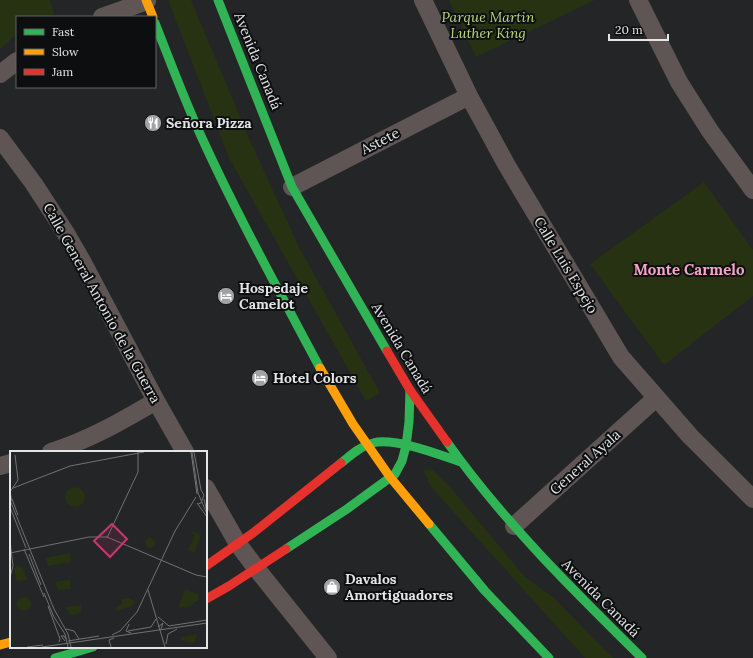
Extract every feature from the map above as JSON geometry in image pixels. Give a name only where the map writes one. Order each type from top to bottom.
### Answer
[{"type":"main road","name":"Avenida Canadá","points":[[218,0],[292,187],[410,390],[461,462],[514,526],[557,574],[642,658]]},
{"type":"main road","points":[[156,25],[194,119],[230,198],[334,393],[390,477],[485,591],[549,658]]},
{"type":"main road","points":[[207,598],[347,509],[395,474],[402,461],[406,446],[409,422],[410,390]]},
{"type":"main road","points":[[207,565],[238,544],[345,460],[377,441],[406,446],[461,462]]},
{"type":"main road","points":[[0,645],[10,642]]},
{"type":"main road","points":[[55,658],[90,648]]},
{"type":"street","name":"Calle Luis Espejo","points":[[423,0],[468,96],[506,164],[621,357],[690,436],[753,499]]},
{"type":"street","points":[[638,0],[679,82],[710,131],[753,190]]},
{"type":"street","points":[[106,16],[148,6]]},
{"type":"street","points":[[0,74],[16,62]]},
{"type":"street","name":"Astete","points":[[292,187],[468,96]]},
{"type":"street","name":"Calle General Antonio de la Guerra","points":[[0,138],[34,184],[67,235],[184,451]]},
{"type":"street","name":"General Ayala","points":[[514,526],[656,398]]},
{"type":"street","points":[[53,451],[118,423],[156,401]]},
{"type":"street","points":[[0,466],[10,463]]},
{"type":"street","points":[[207,490],[238,544],[328,658]]},
{"type":"green space","points":[[0,0],[50,0],[54,14],[51,16],[16,16],[16,35],[0,49]]},
{"type":"green space","points":[[168,0],[191,0],[249,138],[299,247],[380,393],[366,401],[229,158]]},
{"type":"green space","name":"Parque Martin Luther King","points":[[449,0],[595,0],[476,57]]},
{"type":"green space","points":[[704,182],[753,250],[753,296],[664,365],[590,264]]},
{"type":"green space","points":[[423,469],[433,470],[451,488],[524,576],[554,598],[613,658],[585,658],[431,487]]},
{"type":"traffic: fast","points":[[218,0],[292,187],[387,351]]},
{"type":"traffic: fast","points":[[156,26],[201,136],[229,195],[320,368]]},
{"type":"traffic: fast","points":[[286,549],[347,509],[395,474],[402,461],[406,446],[409,422],[410,390]]},
{"type":"traffic: fast","points":[[341,463],[364,446],[382,442],[393,442],[429,451],[461,462]]},
{"type":"traffic: fast","points":[[447,442],[491,500],[515,527],[590,607],[642,658]]},
{"type":"traffic: fast","points":[[429,524],[485,591],[549,658]]},
{"type":"traffic: fast","points":[[55,658],[90,648]]},
{"type":"traffic: slow","points":[[146,0],[153,16]]},
{"type":"traffic: slow","points":[[320,368],[353,424],[390,477],[429,524]]},
{"type":"traffic: slow","points":[[0,645],[10,642]]},
{"type":"traffic: jam","points":[[387,351],[410,390],[447,442]]},
{"type":"traffic: jam","points":[[207,565],[253,533],[341,463]]},
{"type":"traffic: jam","points":[[207,598],[286,549]]},
{"type":"place","name":"Señora Pizza","points":[[153,123]]},
{"type":"place","name":"Hospedaje Camelot","points":[[226,296]]},
{"type":"place","name":"Hotel Colors","points":[[260,378]]},
{"type":"place","name":"Davalos Amortiguadores","points":[[332,587]]},
{"type":"district","name":"Monte Carmelo","points":[[689,269]]}]
